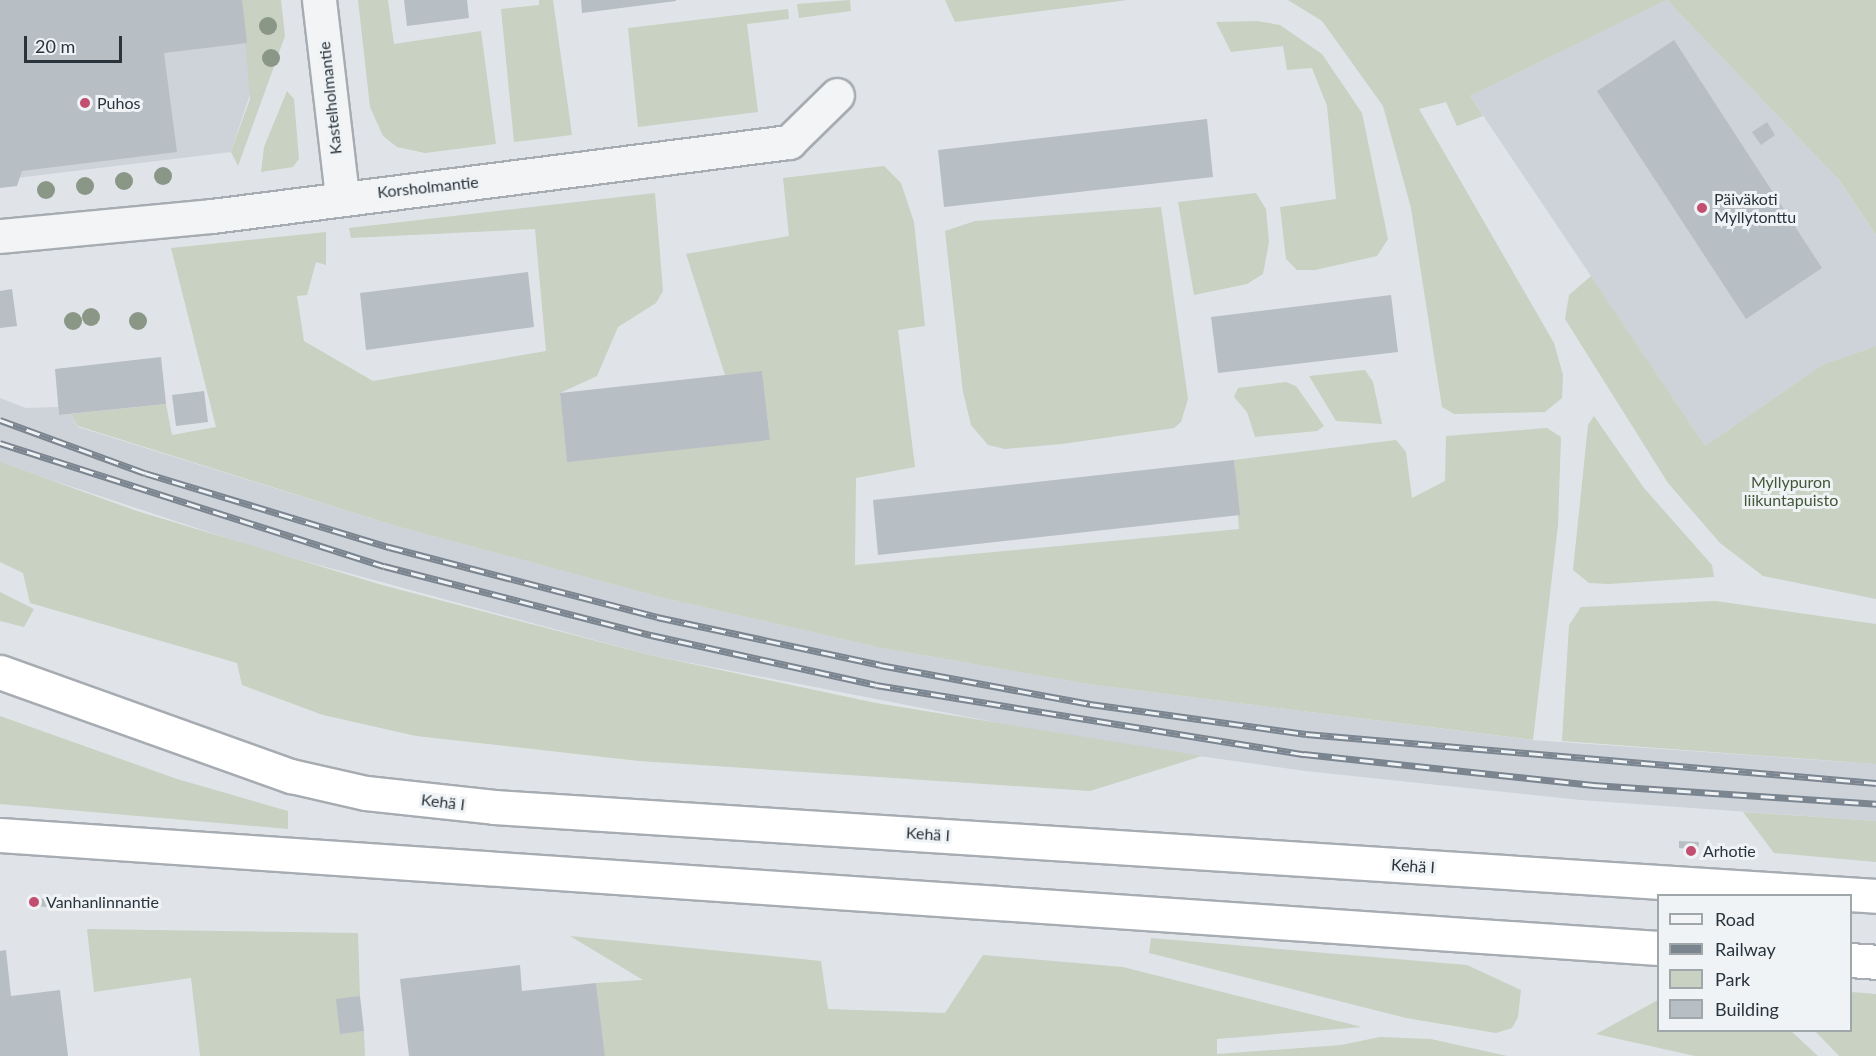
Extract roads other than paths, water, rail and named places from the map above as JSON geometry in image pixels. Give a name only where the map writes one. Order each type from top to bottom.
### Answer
[{"type":"highway","name":"Kehä I","points":[[0,672],[291,776],[366,793],[484,806],[1845,894]]},
{"type":"highway","points":[[0,835],[1657,948]]},
{"type":"highway","name":"Kehä I","points":[[1852,894],[1876,896]]},
{"type":"highway","points":[[1852,960],[1876,962]]},
{"type":"street","name":"Kastelholmantie","points":[[319,0],[342,195]]},
{"type":"street","name":"Korsholmantie","points":[[0,236],[212,216],[342,195],[789,142],[837,95]]},
{"type":"railway","points":[[0,420],[145,473],[389,547],[657,617],[880,665],[1090,704],[1306,734],[1876,783]]},
{"type":"railway","points":[[0,443],[384,566],[651,635],[876,685],[1304,754],[1593,785],[1876,804]]},
{"type":"place","name":"Puhos","points":[[85,103]]},
{"type":"place","name":"Päiväkoti Myllytonttu","points":[[1702,208]]},
{"type":"place","name":"Arhotie","points":[[1691,851]]},
{"type":"place","name":"Vanhanlinnantie","points":[[34,902]]},
{"type":"park label","name":"Myllypuron liikuntapuisto","points":[[1791,491]]}]
